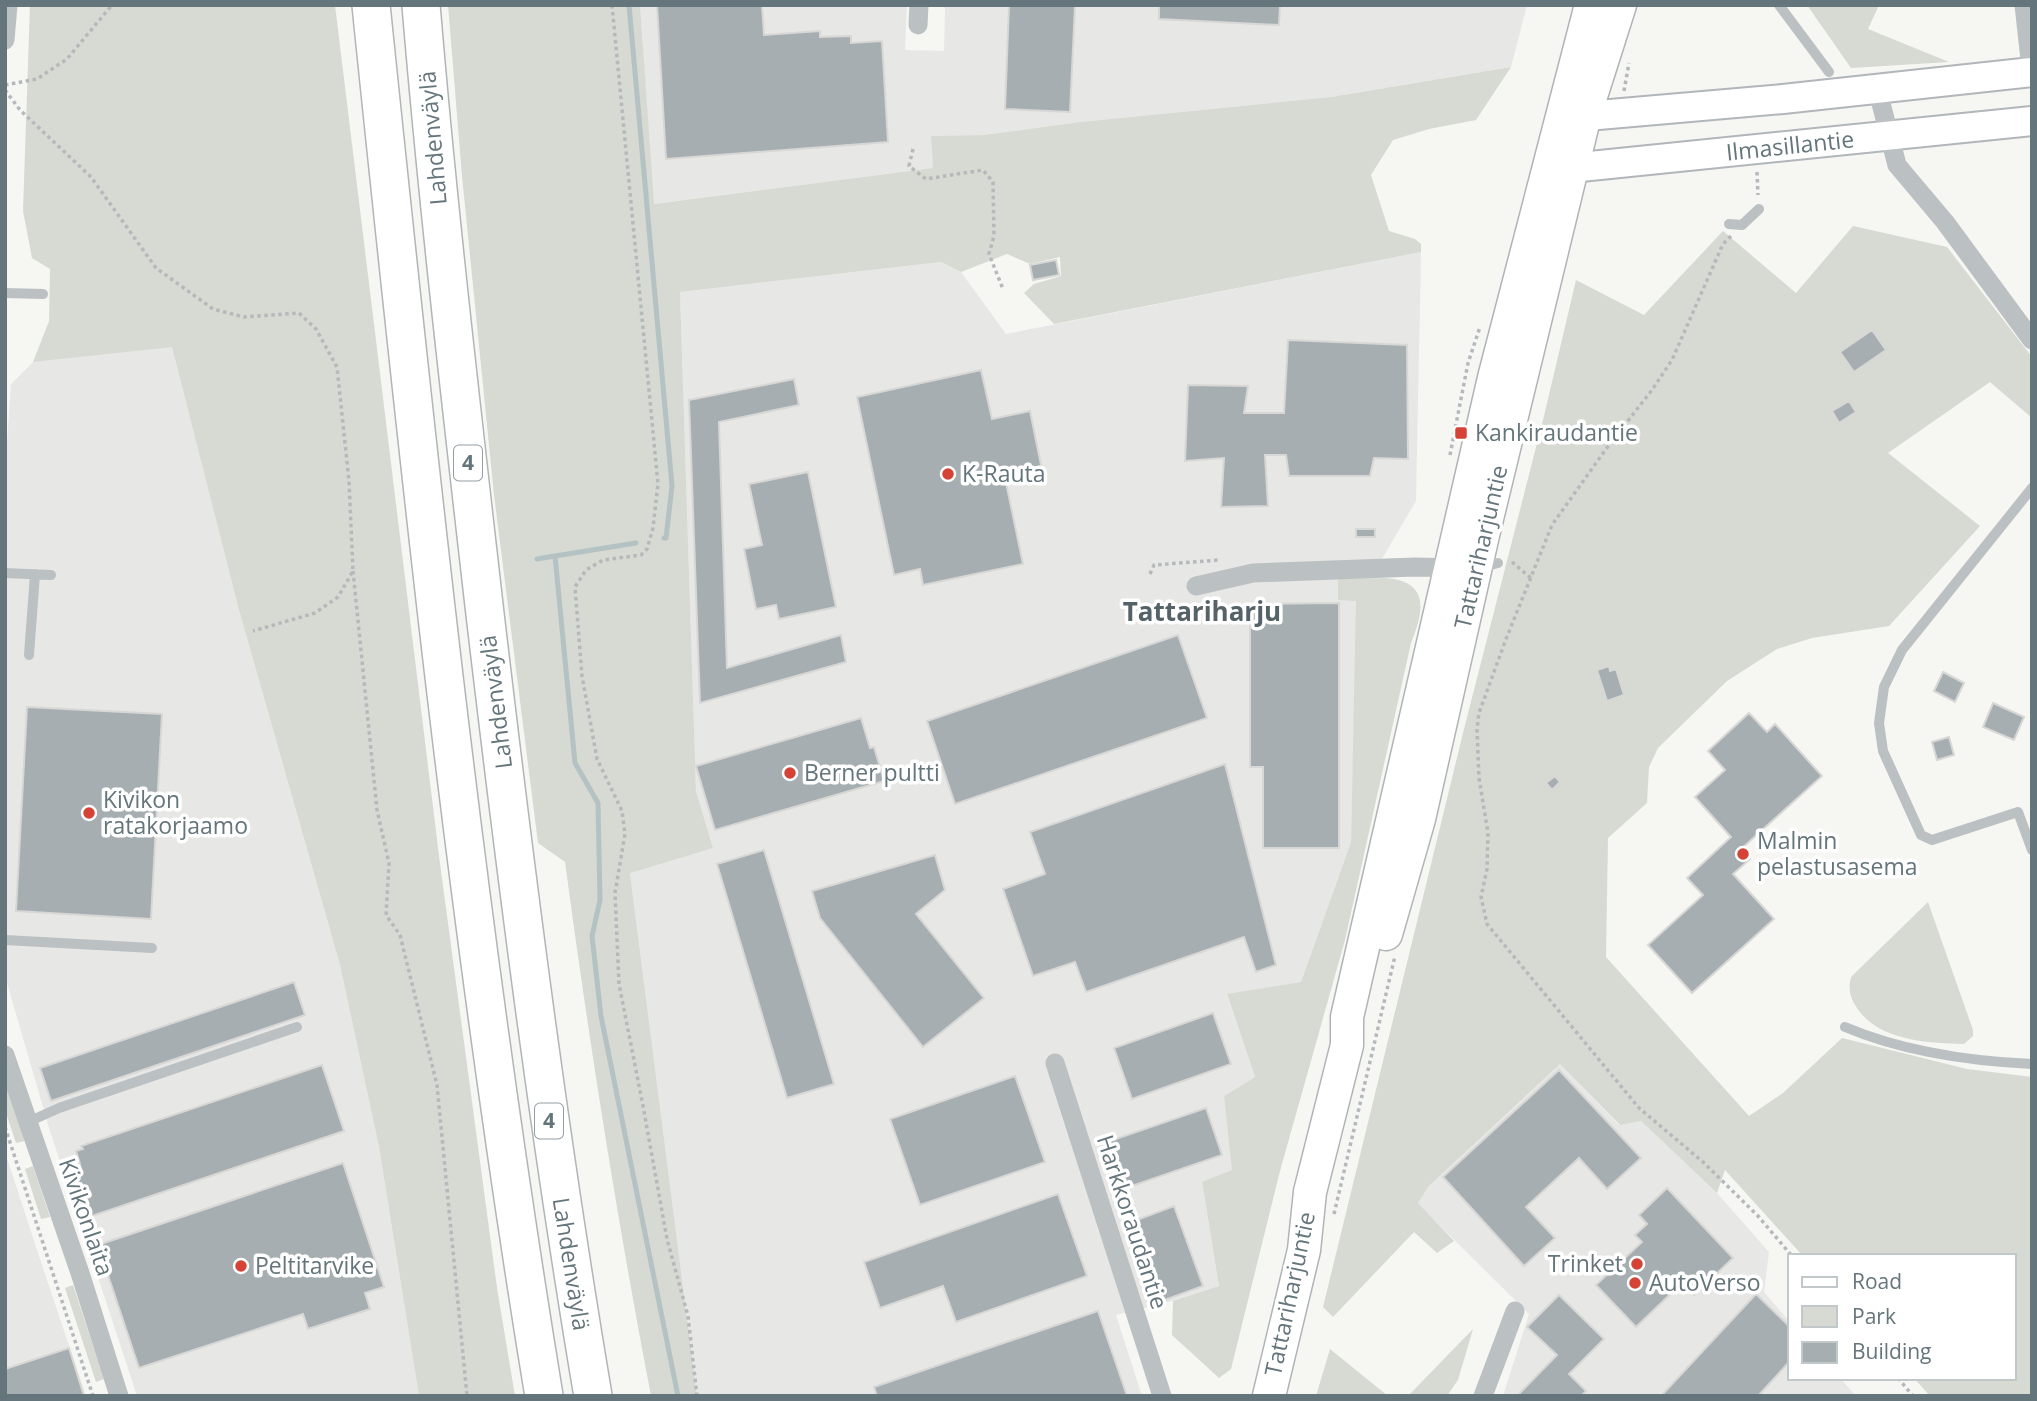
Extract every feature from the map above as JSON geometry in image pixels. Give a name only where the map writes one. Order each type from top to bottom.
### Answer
[{"type":"highway","name":"Lahdenväylä","points":[[372,5],[418,463],[465,852],[508,1166],[544,1396]]},
{"type":"highway","name":"Lahdenväylä","points":[[421,5],[436,176],[512,846],[552,1144],[593,1396]]},
{"type":"main road","name":"Tattariharjuntie","points":[[1269,1396],[1304,1250],[1310,1192],[1347,1045],[1347,1017],[1419,819],[1475,566],[1494,379],[1561,169],[1573,117],[1591,5]]},
{"type":"main road","name":"Tattariharjuntie","points":[[1573,117],[1620,5]]},
{"type":"main road","name":"Ilmasillantie","points":[[1573,117],[1783,99],[2031,72]]},
{"type":"main road","name":"Ilmasillantie","points":[[1561,169],[2032,121]]},
{"type":"main road","name":"Tattariharjuntie","points":[[1246,1396],[1287,1243],[1310,1192]]},
{"type":"street","points":[[5,40],[8,5]]},
{"type":"street","points":[[2027,12],[2032,78]]},
{"type":"street","points":[[1877,88],[1897,166],[1945,222],[2032,340]]},
{"type":"street","points":[[1196,586],[1254,573],[1475,566]]},
{"type":"street","name":"Kivikonlaita","points":[[5,1055],[118,1396]]},
{"type":"street","name":"Harkkoraudantie","points":[[1055,1063],[1162,1396]]},
{"type":"street","points":[[1483,1396],[1515,1311]]},
{"type":"lane","points":[[1779,5],[1829,72]]},
{"type":"lane","points":[[1729,224],[1742,225],[1759,209]]},
{"type":"lane","points":[[5,293],[43,294]]},
{"type":"lane","points":[[2032,488],[1902,650],[1884,687],[1879,723],[1884,751],[1921,835],[1932,840],[2018,812],[2032,850]]},
{"type":"lane","points":[[5,573],[51,575]]},
{"type":"lane","points":[[29,655],[35,574]]},
{"type":"lane","points":[[5,940],[152,948]]},
{"type":"lane","points":[[28,1122],[60,1108],[297,1027]]},
{"type":"lane","points":[[1845,1027],[1866,1036],[1945,1056],[2032,1064]]},
{"type":"path","points":[[5,85],[37,79],[66,59],[111,5]]},
{"type":"path","points":[[612,5],[658,484],[653,528],[647,549],[641,555],[603,560],[586,570],[575,587],[582,676],[597,759],[622,811],[625,834],[615,893],[619,984],[667,1239],[688,1316],[697,1396]]},
{"type":"path","points":[[5,90],[20,110],[91,177],[156,268],[212,309],[244,317],[299,313],[316,329],[337,367],[370,747],[377,810],[389,863],[386,915],[400,935],[437,1086],[467,1396]]},
{"type":"path","points":[[913,149],[909,166],[926,179],[984,170],[993,182],[994,236],[989,254],[1003,289]]},
{"type":"path","points":[[1757,169],[1759,209]]},
{"type":"path","points":[[1723,244],[1672,360],[1552,525],[1506,639],[1479,713],[1477,729],[1479,778],[1488,833],[1487,869],[1481,897],[1487,924],[1639,1108],[1703,1162],[1758,1216],[1790,1254]]},
{"type":"path","points":[[1475,566],[1511,560],[1532,579]]},
{"type":"path","points":[[253,631],[315,613],[338,597],[354,572]]},
{"type":"path","points":[[1331,1225],[1398,945]]},
{"type":"path","points":[[5,1127],[93,1396]]},
{"type":"path","points":[[1900,1380],[1913,1396]]},
{"type":"shaded area","points":[[640,5],[907,5],[905,50],[944,51],[943,5],[1527,5],[1511,67],[1331,97],[1080,122],[984,135],[932,136],[933,168],[653,204]]},
{"type":"shaded area","points":[[1421,252],[1416,501],[1357,601],[1351,842],[1301,982],[1227,995],[1255,1077],[1224,1096],[1233,1170],[1202,1183],[1219,1286],[1116,1315],[1142,1396],[697,1396],[630,872],[713,848],[696,791],[680,292],[941,262],[961,272],[1006,334]]},
{"type":"shaded area","points":[[172,346],[239,610],[340,965],[379,1147],[419,1396],[137,1396],[50,1131],[5,976],[5,471],[11,384],[33,362]]},
{"type":"shaded area","points":[[1560,1064],[1619,1125],[1641,1121],[1717,1193],[1769,1252],[1764,1292],[1788,1320],[1788,1380],[1842,1380],[1856,1396],[1503,1396],[1529,1314],[1417,1203],[1428,1187]]},
{"type":"shaded area","points":[[5,1152],[40,1259],[86,1396],[5,1396]]},
{"type":"green space","points":[[30,5],[335,5],[439,856],[497,1288],[515,1396],[419,1396],[379,1147],[340,965],[239,610],[172,347],[33,362],[49,321],[50,269],[32,258],[23,211]]},
{"type":"green space","points":[[448,5],[640,5],[654,204],[933,168],[931,136],[984,135],[1080,122],[1331,97],[1511,67],[1476,120],[1429,129],[1393,140],[1371,175],[1389,231],[1415,239],[1421,244],[1421,252],[1054,324],[1024,293],[1034,284],[1061,276],[1060,257],[1030,264],[1007,254],[961,272],[941,262],[680,292],[696,791],[713,848],[630,873],[697,1396],[651,1396],[604,1130],[565,862],[538,843],[494,495]]},
{"type":"green space","points":[[1807,5],[1879,5],[1868,29],[1949,62],[1851,68]]},
{"type":"green space","points":[[1853,226],[1947,247],[2032,357],[2032,418],[1990,382],[1888,453],[1980,526],[1889,626],[1812,638],[1777,649],[1727,681],[1658,748],[1649,767],[1647,803],[1608,838],[1606,957],[1749,1116],[1783,1093],[1842,1038],[1967,1069],[2032,1077],[2032,1396],[1930,1396],[1916,1380],[2016,1380],[2016,1254],[1801,1254],[1725,1170],[1717,1193],[1641,1121],[1620,1125],[1560,1064],[1428,1187],[1418,1203],[1454,1241],[1437,1253],[1414,1232],[1333,1317],[1323,1307],[1576,280],[1644,315],[1723,231],[1796,293]]},
{"type":"green space","points":[[1338,579],[1400,580],[1416,591],[1420,600],[1419,620],[1411,643],[1345,940],[1280,1171],[1231,1369],[1219,1378],[1172,1335],[1173,1301],[1219,1286],[1202,1182],[1232,1170],[1224,1096],[1255,1077],[1227,994],[1301,982],[1351,842],[1356,601],[1338,600]]},
{"type":"green space","points":[[1928,902],[1973,1030],[1973,1036],[1964,1044],[1920,1041],[1891,1034],[1866,1019],[1850,993],[1851,977]]},
{"type":"green space","points":[[5,1082],[25,1141],[16,1143],[5,1110]]},
{"type":"green space","points":[[33,1166],[50,1217],[41,1219],[25,1169]]},
{"type":"green space","points":[[73,1285],[104,1379],[96,1382],[65,1288]]},
{"type":"green space","points":[[1473,1329],[1458,1380],[1447,1396],[1408,1396]]},
{"type":"green space","points":[[1330,1349],[1388,1396],[1316,1396]]},
{"type":"building","points":[[657,5],[762,5],[764,35],[820,31],[820,37],[851,36],[851,43],[882,41],[888,142],[666,159]]},
{"type":"building","points":[[1009,5],[1075,5],[1070,112],[1005,109]]},
{"type":"building","points":[[1159,5],[1280,5],[1279,25],[1159,19]]},
{"type":"building","points":[[1056,260],[1059,275],[1033,280],[1030,265]]},
{"type":"building","points":[[1872,330],[1886,350],[1854,372],[1840,352]]},
{"type":"building","points":[[1288,340],[1407,345],[1408,459],[1374,458],[1370,476],[1289,476],[1286,455],[1265,455],[1268,506],[1221,507],[1224,458],[1185,461],[1188,385],[1248,386],[1244,413],[1284,413]]},
{"type":"building","name":"K-Rauta","points":[[981,370],[992,419],[1030,411],[1042,470],[1005,478],[1023,564],[923,585],[920,569],[894,575],[857,397]]},
{"type":"building","points":[[794,379],[799,405],[719,422],[727,668],[841,635],[846,662],[700,703],[689,400]]},
{"type":"building","points":[[1849,401],[1856,412],[1839,423],[1832,411]]},
{"type":"building","points":[[808,472],[836,607],[779,619],[776,605],[756,609],[744,549],[762,545],[749,484]]},
{"type":"building","points":[[1356,529],[1375,529],[1375,537],[1356,537]]},
{"type":"building","points":[[1339,603],[1339,848],[1263,848],[1263,767],[1250,767],[1250,604]]},
{"type":"building","points":[[1178,635],[1207,718],[955,804],[927,721]]},
{"type":"building","points":[[1609,666],[1610,671],[1616,669],[1624,695],[1607,701],[1597,670]]},
{"type":"building","points":[[1943,672],[1964,683],[1955,702],[1934,691]]},
{"type":"building","points":[[1993,703],[2024,717],[2014,740],[1983,727]]},
{"type":"building","name":"Kivikon ratakorjaamo","points":[[27,707],[162,714],[151,919],[16,911]]},
{"type":"building","points":[[1749,713],[1767,732],[1775,724],[1822,776],[1741,849],[1750,859],[1733,874],[1774,919],[1692,993],[1648,945],[1703,895],[1687,878],[1731,837],[1695,797],[1725,770],[1708,751]]},
{"type":"building","name":"Berner pultti","points":[[861,718],[870,748],[874,747],[884,781],[715,830],[696,766]]},
{"type":"building","points":[[1949,737],[1954,755],[1937,760],[1932,742]]},
{"type":"building","points":[[1225,764],[1276,965],[1256,972],[1244,937],[1086,992],[1075,962],[1033,976],[1003,889],[1045,874],[1030,832]]},
{"type":"building","points":[[1555,776],[1560,782],[1552,790],[1546,783]]},
{"type":"building","points":[[764,850],[834,1084],[787,1098],[717,864]]},
{"type":"building","points":[[935,855],[945,890],[916,914],[984,998],[923,1047],[820,918],[812,891]]},
{"type":"building","points":[[294,982],[305,1015],[51,1101],[40,1068]]},
{"type":"building","points":[[1213,1013],[1231,1064],[1132,1099],[1114,1048]]},
{"type":"building","points":[[322,1065],[344,1131],[89,1217],[72,1167],[80,1164],[76,1151],[83,1149],[81,1146]]},
{"type":"building","points":[[1559,1070],[1641,1158],[1607,1189],[1579,1158],[1526,1207],[1555,1238],[1524,1266],[1443,1177]]},
{"type":"building","points":[[1015,1076],[1045,1162],[920,1205],[890,1119]]},
{"type":"building","points":[[1206,1108],[1222,1155],[1123,1189],[1107,1142]]},
{"type":"building","name":"Peltitarvike","points":[[343,1163],[384,1287],[365,1293],[370,1309],[308,1329],[303,1314],[139,1368],[98,1245]]},
{"type":"building","points":[[1667,1188],[1733,1258],[1694,1295],[1682,1283],[1636,1327],[1596,1285],[1642,1242],[1635,1235],[1647,1224],[1639,1215]]},
{"type":"building","points":[[1058,1194],[1087,1276],[956,1322],[943,1286],[880,1308],[864,1262]]},
{"type":"building","points":[[1174,1206],[1203,1286],[1162,1301],[1134,1221]]},
{"type":"building","points":[[1756,1294],[1788,1325],[1788,1363],[1758,1396],[1661,1396]]},
{"type":"building","points":[[1559,1295],[1604,1339],[1569,1374],[1586,1391],[1581,1396],[1517,1396],[1557,1355],[1527,1327]]},
{"type":"building","points":[[1098,1311],[1127,1396],[877,1396],[874,1387]]},
{"type":"building","points":[[69,1348],[84,1396],[5,1396],[5,1369]]},
{"type":"waterway","points":[[629,5],[672,486],[664,538]]},
{"type":"waterway","points":[[636,543],[555,556],[575,763],[598,803],[600,900],[592,936],[601,1016],[678,1396]]},
{"type":"waterway","points":[[537,559],[555,556]]},
{"type":"place","name":"Kankiraudantie","points":[[1461,433]]},
{"type":"place","name":"K-Rauta","points":[[948,474]]},
{"type":"place","name":"Berner pultti","points":[[790,773]]},
{"type":"place","name":"Kivikon ratakorjaamo","points":[[89,813]]},
{"type":"place","name":"Malmin pelastusasema","points":[[1743,854]]},
{"type":"place","name":"Trinket","points":[[1637,1264]]},
{"type":"place","name":"Peltitarvike","points":[[241,1266]]},
{"type":"place","name":"AutoVerso","points":[[1635,1283]]},
{"type":"district","name":"Tattariharju","points":[[1202,612]]}]
